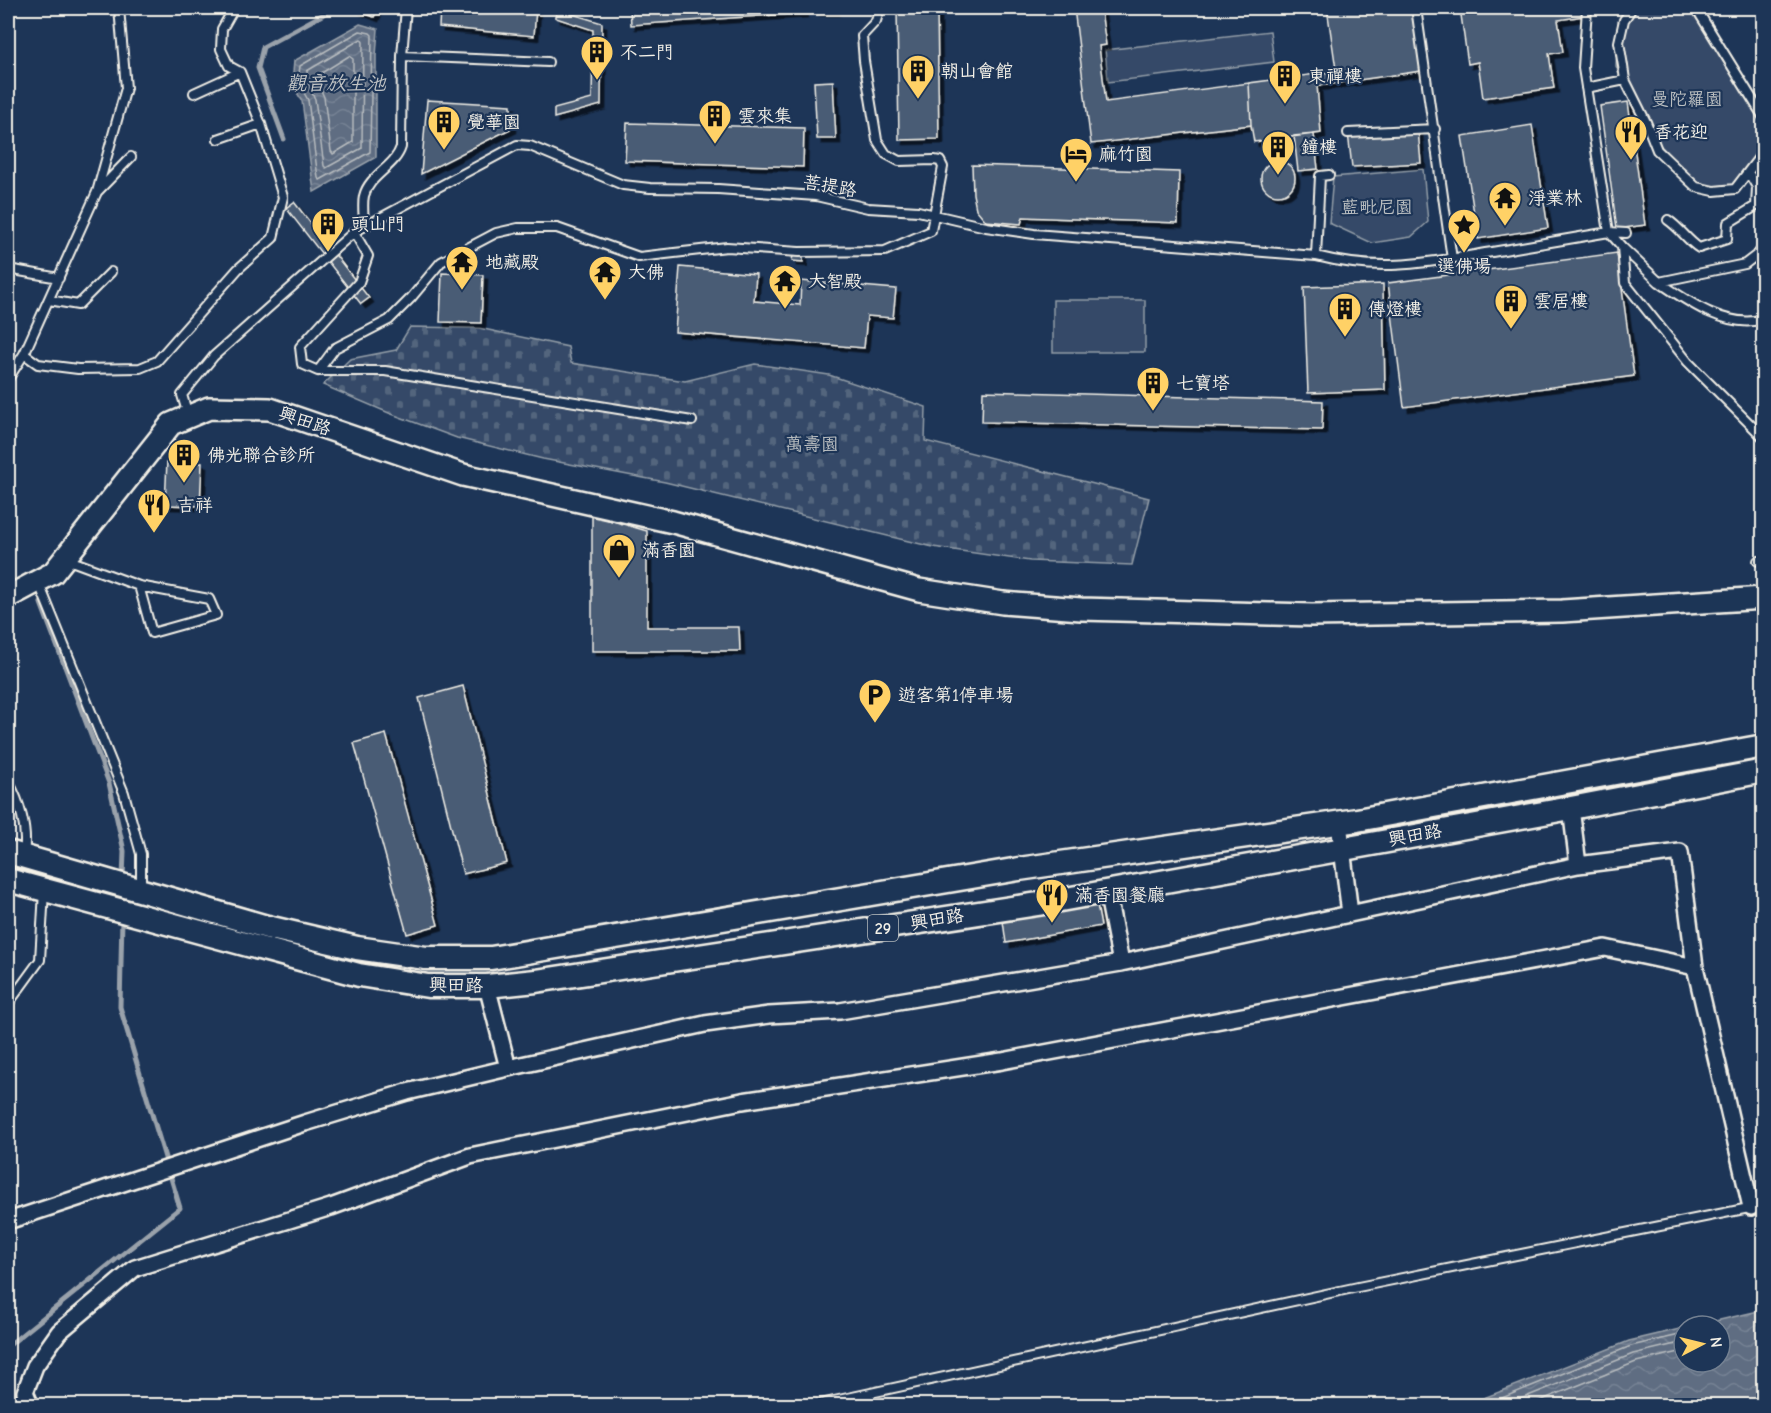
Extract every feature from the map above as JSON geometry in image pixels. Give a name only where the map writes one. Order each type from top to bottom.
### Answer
[{"type":"main road","name":"興田路","points":[[16,855],[267,927],[357,948],[426,958],[491,958],[877,892],[1339,823],[1764,746]]},
{"type":"main road","name":"興田路","points":[[8,880],[359,975],[428,986],[487,986],[536,981],[884,928],[1107,891],[1764,771]]},
{"type":"main road","points":[[1136,852],[1144,884]]},
{"type":"main road","points":[[877,892],[884,928]]},
{"type":"street","name":"興田路","points":[[8,597],[53,573],[171,424],[209,408],[270,409],[463,475],[673,522],[919,590],[1003,603],[1081,609],[1312,615],[1562,611],[1764,598]]},
{"type":"street","points":[[1571,808],[1578,865]]},
{"type":"street","points":[[1339,823],[1350,914]]},
{"type":"street","points":[[8,1221],[305,1123],[407,1092],[705,1024],[769,1015],[840,1011],[1121,963],[1578,865],[1680,852],[1695,967],[1757,1206]]},
{"type":"street","points":[[1107,891],[1121,963]]},
{"type":"street","points":[[31,1406],[26,1392],[35,1366],[59,1332],[135,1268],[331,1207],[470,1156],[742,1101],[1002,1061],[1605,948],[1695,967]]},
{"type":"street","points":[[487,986],[508,1068]]},
{"type":"lane","points":[[8,379],[24,354],[97,192],[126,88],[119,8]]},
{"type":"lane","points":[[24,354],[38,364],[78,369],[140,368],[157,361],[238,269],[273,238],[283,197],[261,124],[240,72],[229,66],[221,49],[222,29],[234,8]]},
{"type":"lane","points":[[364,225],[364,195],[376,177],[398,156],[401,147],[402,56],[406,8]]},
{"type":"lane","points":[[318,371],[335,348],[389,320],[441,262],[496,233],[518,228],[558,228],[639,257],[727,247],[799,252],[885,251],[931,231],[943,171],[940,161],[898,161],[886,154],[877,140],[862,36],[876,21],[880,8]]},
{"type":"lane","points":[[1416,8],[1452,259]]},
{"type":"lane","points":[[1587,8],[1583,68],[1609,232],[1659,282],[1692,304],[1730,320],[1764,319]]},
{"type":"lane","points":[[1632,8],[1624,20],[1619,42],[1625,80],[1658,150],[1696,187],[1714,191],[1735,189],[1764,151]]},
{"type":"lane","points":[[1696,8],[1764,118]]},
{"type":"lane","points":[[402,56],[548,62]]},
{"type":"lane","points":[[194,93],[240,72]]},
{"type":"lane","points":[[1586,88],[1625,80]]},
{"type":"lane","points":[[218,139],[261,124]]},
{"type":"lane","points":[[1348,133],[1435,129]]},
{"type":"lane","name":"菩提路","points":[[189,416],[182,395],[214,356],[354,232],[517,145],[530,146],[623,185],[816,196],[867,208],[918,211],[986,227],[1034,234],[1316,256],[1343,263],[1371,266],[1414,265],[1609,232],[1626,233]]},
{"type":"lane","points":[[97,192],[131,157]]},
{"type":"lane","points":[[1668,220],[1678,226],[1687,240],[1699,248],[1727,239],[1728,223],[1756,206],[1757,187],[1748,172]]},
{"type":"lane","points":[[1316,256],[1320,176],[1329,175]]},
{"type":"lane","points":[[354,232],[368,256],[359,282],[300,347],[302,364],[318,371],[385,371],[692,421]]},
{"type":"lane","points":[[1659,282],[1745,264],[1764,246]]},
{"type":"lane","points":[[1622,247],[1625,283],[1688,362],[1764,438]]},
{"type":"lane","points":[[8,269],[59,278]]},
{"type":"lane","points":[[49,300],[78,305],[111,272]]},
{"type":"lane","points":[[64,558],[139,586],[209,599],[216,615],[152,633],[139,586]]},
{"type":"lane","points":[[38,581],[124,793],[141,854],[141,891]]},
{"type":"lane","points":[[8,781],[17,797],[26,840],[16,855]]},
{"type":"lane","points":[[8,1004],[40,960],[44,890]]},
{"type":"lane","points":[[811,1406],[1358,1287],[1757,1206]]},
{"type":"green space","name":"曼陀羅園","points":[[1629,8],[1693,8],[1762,123],[1761,149],[1734,186],[1715,188],[1698,185],[1643,127],[1616,66],[1618,22]]},
{"type":"green space","points":[[1270,31],[1274,62],[1108,82],[1105,50]]},
{"type":"green space","name":"藍毗尼園","points":[[1423,169],[1428,222],[1411,237],[1372,243],[1329,223],[1333,177]]},
{"type":"green space","points":[[1053,300],[1145,300],[1145,352],[1053,352]]},
{"type":"green space","name":"萬壽園","points":[[410,327],[479,328],[568,347],[571,363],[685,381],[755,364],[829,375],[926,407],[925,441],[1149,498],[1132,565],[1030,561],[933,547],[665,482],[543,459],[457,438],[323,385],[350,359],[396,350]]},
{"type":"water","name":"觀音放生池","points":[[360,24],[378,29],[376,157],[314,192],[302,101],[292,84],[294,61]]},
{"type":"water","points":[[1763,1310],[1763,1405],[1466,1405],[1629,1341],[1672,1331],[1672,1374],[1732,1374],[1732,1317]]},
{"type":"building","points":[[357,8],[378,8],[374,17],[356,10]]},
{"type":"building","points":[[440,8],[536,8],[534,36],[439,27]]},
{"type":"building","points":[[630,8],[803,8],[803,13],[631,25]]},
{"type":"building","points":[[816,8],[835,8],[835,11],[816,11]]},
{"type":"building","name":"朝山會館","points":[[897,8],[937,8],[939,139],[899,140]]},
{"type":"building","points":[[1074,8],[1094,8],[1095,11],[1101,11],[1106,45],[1099,46],[1106,102],[1249,83],[1251,125],[1091,144]]},
{"type":"building","points":[[1327,8],[1412,8],[1421,71],[1338,83]]},
{"type":"building","points":[[1460,8],[1582,8],[1583,16],[1558,20],[1563,52],[1549,54],[1554,88],[1483,98],[1478,62],[1468,64]]},
{"type":"building","name":"不二門","points":[[556,9],[602,23],[601,105],[554,118],[554,109],[592,99],[593,30],[556,18]]},
{"type":"building","points":[[1336,71],[1338,83],[1318,86],[1316,74]]},
{"type":"building","name":"東禪樓","points":[[1316,74],[1321,133],[1254,142],[1249,83]]},
{"type":"building","points":[[833,81],[836,139],[817,139],[814,82]]},
{"type":"building","name":"覺華園","points":[[427,100],[511,105],[512,128],[421,174]]},
{"type":"building","points":[[1628,102],[1645,225],[1617,229],[1600,106]]},
{"type":"building","name":"雲來集","points":[[627,123],[804,128],[803,167],[625,161]]},
{"type":"building","points":[[1532,125],[1548,228],[1478,239],[1462,136]]},
{"type":"building","points":[[1418,130],[1421,163],[1352,167],[1348,133]]},
{"type":"building","points":[[1314,134],[1318,169],[1298,171],[1294,136]]},
{"type":"building","name":"鐘樓","points":[[1278,161],[1290,166],[1295,178],[1290,190],[1278,195],[1266,190],[1261,178],[1266,166]]},
{"type":"building","name":"麻竹園","points":[[972,165],[1179,172],[1178,223],[1023,217],[1021,224],[986,221],[976,209]]},
{"type":"building","name":"頭山門","points":[[294,202],[369,298],[361,304],[286,208]]},
{"type":"building","name":"雲居樓","points":[[1617,253],[1634,376],[1404,407],[1388,283]]},
{"type":"building","points":[[793,255],[803,256],[803,262],[792,261]]},
{"type":"building","name":"大智殿","points":[[680,267],[756,274],[754,301],[800,305],[801,281],[896,289],[893,318],[867,316],[864,348],[675,332]]},
{"type":"building","name":"地藏殿","points":[[442,273],[483,275],[481,323],[440,322]]},
{"type":"building","name":"傳燈樓","points":[[1383,284],[1385,390],[1308,393],[1304,287]]},
{"type":"building","name":"七寶塔","points":[[983,391],[1323,401],[1322,430],[982,422]]},
{"type":"building","name":"佛光聯合診所","points":[[167,461],[202,463],[200,506],[165,505]]},
{"type":"building","name":"滿香園","points":[[592,515],[647,531],[647,627],[739,627],[740,651],[592,651]]},
{"type":"building","points":[[463,686],[507,863],[463,874],[419,698]]},
{"type":"building","points":[[386,734],[438,925],[407,934],[354,743]]},
{"type":"building","name":"滿香園餐廳","points":[[1097,905],[1101,926],[1006,943],[1003,921]]},
{"type":"waterway","points":[[284,139],[258,68],[263,47],[322,15],[330,8]]},
{"type":"waterway","points":[[41,603],[109,783],[124,851],[123,879]]},
{"type":"waterway","points":[[8,1346],[180,1208],[120,1007],[122,918]]},
{"type":"place","name":"不二門","points":[[597,81]]},
{"type":"place","name":"朝山會館","points":[[918,100]]},
{"type":"place","name":"東禪樓","points":[[1285,105]]},
{"type":"place","name":"雲來集","points":[[715,145]]},
{"type":"place","name":"覺華園","points":[[444,151]]},
{"type":"place","name":"香花迎","points":[[1631,161]]},
{"type":"place","name":"鐘樓","points":[[1278,176]]},
{"type":"place","name":"麻竹園","points":[[1076,183]]},
{"type":"place","name":"淨業林","points":[[1505,227]]},
{"type":"place","name":"頭山門","points":[[328,253]]},
{"type":"place","name":"選佛場","points":[[1464,254]]},
{"type":"place","name":"地藏殿","points":[[462,291]]},
{"type":"place","name":"大佛","points":[[605,301]]},
{"type":"place","name":"大智殿","points":[[785,310]]},
{"type":"place","name":"雲居樓","points":[[1511,330]]},
{"type":"place","name":"傳燈樓","points":[[1345,338]]},
{"type":"place","name":"七寶塔","points":[[1153,412]]},
{"type":"place","name":"佛光聯合診所","points":[[184,484]]},
{"type":"place","name":"吉祥","points":[[154,534]]},
{"type":"place","name":"滿香園","points":[[619,579]]},
{"type":"place","name":"遊客第1停車場","points":[[875,724]]},
{"type":"place","name":"滿香園餐廳","points":[[1052,924]]}]
